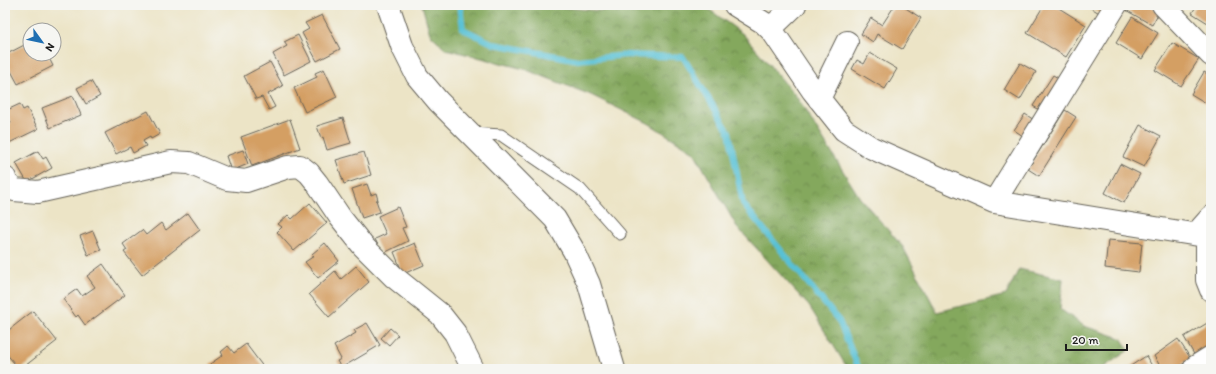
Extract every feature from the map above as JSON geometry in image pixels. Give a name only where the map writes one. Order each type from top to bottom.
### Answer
[{"type":"street","points":[[388,5],[402,46],[417,76],[438,101],[555,219],[574,251],[589,284],[614,369]]},
{"type":"street","points":[[735,5],[764,23],[770,29],[844,130],[872,148],[994,202],[1206,231],[1207,280],[1211,290]]},
{"type":"street","points":[[770,29],[795,5]]},
{"type":"street","points":[[994,202],[1116,5]]},
{"type":"street","points":[[1163,5],[1211,56]]},
{"type":"street","points":[[820,99],[847,42]]},
{"type":"street","points":[[5,181],[14,190],[38,192],[171,162],[189,163],[227,179],[246,180],[288,167],[300,166],[309,173],[340,217],[363,246],[394,277],[440,314],[454,333],[473,369]]},
{"type":"lane","points":[[470,133],[501,135],[580,189],[620,234]]},
{"type":"green space","points":[[422,5],[531,5],[602,11],[620,5],[703,5],[743,34],[796,96],[860,198],[903,247],[937,312],[1006,295],[1019,269],[1063,279],[1060,309],[1084,326],[1121,338],[1129,350],[1101,369],[848,369],[809,306],[737,227],[694,152],[648,123],[591,95],[524,69],[446,49],[430,34]]},
{"type":"building","points":[[895,5],[901,5],[921,18],[902,49],[877,34],[873,42],[861,34],[871,18],[882,25]]},
{"type":"building","points":[[1044,5],[1054,5],[1086,25],[1066,57],[1027,33]]},
{"type":"building","points":[[1086,5],[1106,5],[1101,14]]},
{"type":"building","points":[[1126,5],[1148,5],[1159,12],[1152,25],[1124,9]]},
{"type":"building","points":[[1197,5],[1211,5],[1211,25],[1192,13]]},
{"type":"building","points":[[322,15],[340,49],[317,61],[302,33],[309,29],[305,23]]},
{"type":"building","points":[[1132,17],[1158,33],[1142,59],[1116,43]]},
{"type":"building","points":[[298,35],[311,61],[284,75],[273,54],[287,46],[284,42]]},
{"type":"building","points":[[1172,43],[1199,59],[1181,86],[1155,70]]},
{"type":"building","points":[[22,46],[22,62],[51,62],[53,66],[18,84],[5,60],[5,55]]},
{"type":"building","points":[[870,53],[897,69],[885,89],[852,69],[857,60],[864,64]]},
{"type":"building","points":[[270,62],[283,86],[268,94],[275,107],[269,110],[262,97],[256,99],[244,76]]},
{"type":"building","points":[[1020,63],[1036,72],[1020,100],[1004,90]]},
{"type":"building","points":[[324,69],[337,97],[305,112],[294,88],[317,77],[315,73]]},
{"type":"building","points":[[1204,72],[1211,76],[1211,106],[1191,94]]},
{"type":"building","points":[[1053,75],[1063,81],[1043,112],[1033,106]]},
{"type":"building","points":[[91,81],[100,96],[86,104],[77,88]]},
{"type":"building","points":[[73,96],[81,115],[50,128],[42,108]]},
{"type":"building","points":[[20,104],[23,110],[27,108],[38,129],[9,143],[5,134],[5,126],[11,123],[5,111]]},
{"type":"building","points":[[1065,110],[1076,117],[1039,176],[1028,169]]},
{"type":"building","points":[[148,111],[160,134],[143,141],[146,146],[133,153],[130,147],[116,154],[105,133]]},
{"type":"building","points":[[1025,114],[1037,122],[1026,138],[1014,130]]},
{"type":"building","points":[[343,118],[351,143],[327,150],[323,137],[321,138],[317,126]]},
{"type":"building","points":[[290,119],[300,148],[252,166],[241,137]]},
{"type":"building","points":[[1140,125],[1161,136],[1144,167],[1123,157]]},
{"type":"building","points":[[243,150],[248,164],[231,171],[226,156]]},
{"type":"building","points":[[38,151],[43,159],[46,157],[52,168],[27,182],[16,163]]},
{"type":"building","points":[[364,152],[371,175],[344,184],[336,160]]},
{"type":"building","points":[[1120,164],[1140,174],[1124,203],[1105,193]]},
{"type":"building","points":[[367,184],[371,195],[376,193],[378,200],[376,200],[380,212],[362,218],[352,189]]},
{"type":"building","points":[[310,203],[327,223],[294,251],[277,232],[282,227],[278,224],[288,215],[292,219]]},
{"type":"building","points":[[398,207],[406,227],[402,228],[408,241],[382,254],[375,239],[386,234],[378,216]]},
{"type":"building","points":[[188,213],[200,230],[142,275],[124,252],[127,250],[123,244],[142,230],[146,235],[161,223],[166,230]]},
{"type":"building","points":[[93,231],[101,250],[88,255],[80,236]]},
{"type":"building","points":[[1108,240],[1142,243],[1139,272],[1105,268]]},
{"type":"building","points":[[325,243],[339,261],[318,278],[305,262],[314,256],[312,254]]},
{"type":"building","points":[[415,243],[424,265],[403,274],[394,252]]},
{"type":"building","points":[[103,264],[125,295],[85,325],[78,315],[76,317],[63,299],[77,289],[82,296],[95,287],[87,276]]},
{"type":"building","points":[[356,266],[369,282],[329,317],[309,294],[335,271],[341,279]]},
{"type":"building","points":[[33,311],[57,341],[19,369],[5,352],[5,333]]},
{"type":"building","points":[[1209,322],[1211,326],[1211,346],[1195,356],[1184,337]]},
{"type":"building","points":[[367,323],[380,345],[341,368],[337,361],[341,359],[334,346],[356,333],[354,330]]},
{"type":"building","points":[[390,328],[398,335],[389,345],[381,338]]},
{"type":"building","points":[[1178,339],[1191,359],[1175,369],[1162,369],[1154,356]]},
{"type":"building","points":[[246,344],[264,368],[214,369],[210,364],[223,355],[221,352],[228,346],[234,353]]},
{"type":"building","points":[[1146,356],[1154,369],[1126,369]]},
{"type":"waterway","points":[[460,5],[463,29],[494,44],[578,60],[627,55],[683,57],[729,132],[743,204],[839,321],[859,369]]}]
